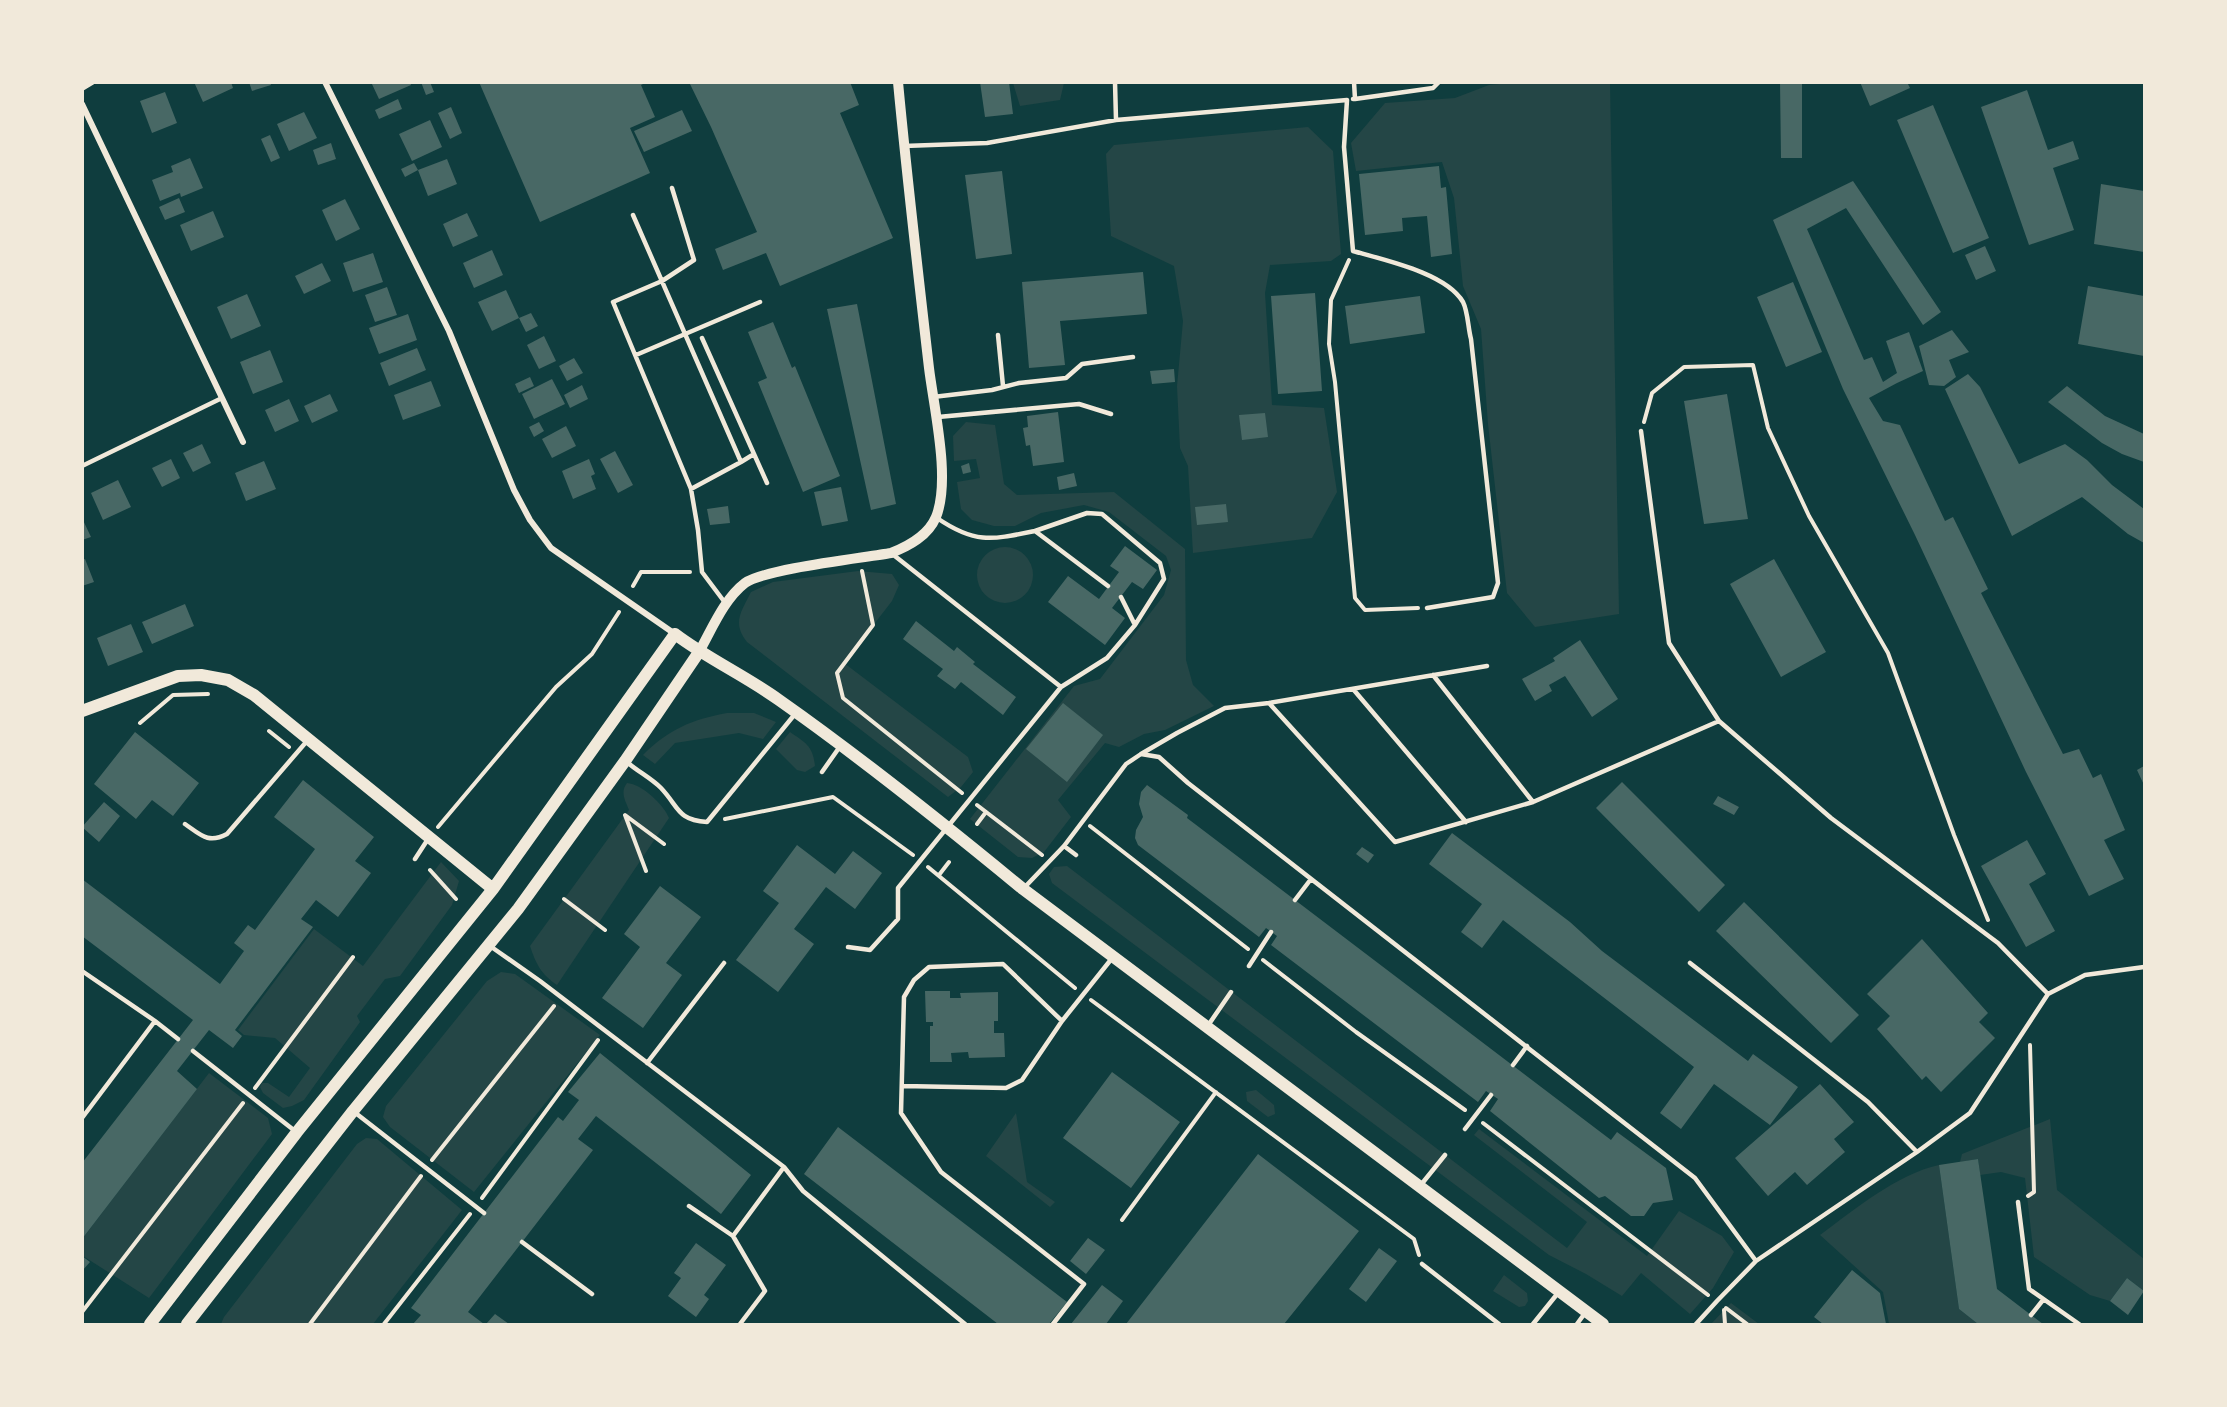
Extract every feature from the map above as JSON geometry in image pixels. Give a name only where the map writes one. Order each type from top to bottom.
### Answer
[{"type":"main road","points":[[150,1324],[297,1132],[493,889],[675,634],[699,652],[768,691],[797,712],[1023,889],[1603,1324]]},
{"type":"main road","points":[[190,1324],[353,1112],[518,909],[625,761],[699,652]]},
{"type":"main road","points":[[82,711],[178,676],[201,675],[228,680],[254,695],[493,889]]},
{"type":"street","points":[[82,87],[92,82]]},
{"type":"street","points":[[325,82],[449,331],[514,490],[530,520],[551,548],[675,634]]},
{"type":"street","points":[[699,652],[726,604],[746,582],[768,574],[891,553],[910,545],[925,533],[936,517],[943,476],[898,82]]},
{"type":"street","points":[[82,104],[243,442]]},
{"type":"lane","points":[[1115,82],[1116,120]]},
{"type":"lane","points":[[1354,82],[1355,99]]},
{"type":"lane","points":[[904,146],[987,143],[1116,120],[1347,100],[1433,88],[1439,82]]},
{"type":"lane","points":[[1347,100],[1344,147],[1353,251],[1409,267],[1443,283],[1463,302],[1471,339],[1498,583],[1493,597],[1427,608]]},
{"type":"lane","points":[[672,188],[694,260],[663,281],[613,302],[691,489],[702,572],[726,604]]},
{"type":"lane","points":[[633,215],[741,462]]},
{"type":"lane","points":[[636,355],[760,302]]},
{"type":"lane","points":[[998,335],[1004,386]]},
{"type":"lane","points":[[702,338],[767,483]]},
{"type":"lane","points":[[933,397],[1066,378],[1082,364],[1133,357]]},
{"type":"lane","points":[[82,466],[222,398]]},
{"type":"lane","points":[[935,417],[1078,404],[1111,414]]},
{"type":"lane","points":[[1641,431],[1669,644],[1719,721],[1831,818],[1998,943],[2048,994]]},
{"type":"lane","points":[[691,489],[754,454]]},
{"type":"lane","points":[[848,948],[870,950],[898,919],[898,888],[1060,687],[1107,658],[1135,626],[1164,579],[1160,563],[1102,514],[1087,513],[1035,531],[1003,538],[984,538],[958,532],[936,517]]},
{"type":"lane","points":[[1035,531],[1108,586]]},
{"type":"lane","points":[[891,553],[1060,687]]},
{"type":"lane","points":[[1121,597],[1135,626]]},
{"type":"lane","points":[[1023,889],[1064,846],[1126,764],[1177,733],[1225,708],[1269,703],[1487,666]]},
{"type":"lane","points":[[1433,675],[1533,802]]},
{"type":"lane","points":[[1353,689],[1466,822]]},
{"type":"lane","points":[[1269,703],[1395,842],[1533,802],[1719,721]]},
{"type":"lane","points":[[625,761],[660,786],[683,816],[693,821],[707,822],[797,712]]},
{"type":"lane","points":[[185,824],[205,838],[217,839],[228,834],[309,739]]},
{"type":"lane","points":[[822,772],[841,745]]},
{"type":"lane","points":[[1141,754],[1159,757],[1188,783],[1695,1178],[1756,1261]]},
{"type":"lane","points":[[414,859],[430,837]]},
{"type":"lane","points":[[1064,846],[1076,855]]},
{"type":"lane","points":[[1295,900],[1311,879]]},
{"type":"lane","points":[[1249,966],[1271,932]]},
{"type":"lane","points":[[488,944],[784,1167],[803,1191],[965,1324]]},
{"type":"lane","points":[[903,1086],[1006,1088],[1022,1080],[1062,1021],[1113,957]]},
{"type":"lane","points":[[647,1064],[724,963]]},
{"type":"lane","points":[[1690,963],[1868,1101],[1917,1152]]},
{"type":"lane","points":[[1053,1324],[1084,1284],[941,1172],[901,1113],[904,997],[914,980],[929,967],[1003,964],[1062,1021]]},
{"type":"lane","points":[[1696,1324],[1756,1261],[1917,1152],[1970,1113],[2048,994],[2085,975],[2145,966]]},
{"type":"lane","points":[[82,971],[178,1039]]},
{"type":"lane","points":[[1207,1027],[1231,992]]},
{"type":"lane","points":[[82,1118],[155,1021]]},
{"type":"lane","points":[[1513,1065],[1527,1046]]},
{"type":"lane","points":[[193,1051],[297,1132]]},
{"type":"lane","points":[[1465,1129],[1491,1095]]},
{"type":"lane","points":[[353,1112],[484,1213]]},
{"type":"lane","points":[[1420,1186],[1445,1155]]},
{"type":"lane","points":[[733,1236],[784,1167]]},
{"type":"lane","points":[[2019,1202],[2029,1289],[2079,1324]]},
{"type":"lane","points":[[689,1206],[733,1236],[765,1291],[740,1324]]},
{"type":"lane","points":[[522,1242],[592,1294]]},
{"type":"lane","points":[[1422,1264],[1499,1324]]},
{"type":"lane","points":[[1533,1324],[1560,1291]]},
{"type":"lane","points":[[2031,1315],[2043,1300]]},
{"type":"lane","points":[[1576,1324],[1586,1311]]},
{"type":"path","points":[[1353,251],[1331,300],[1329,344],[1335,382],[1355,598],[1365,610],[1427,608]]},
{"type":"path","points":[[1641,431],[1652,393],[1684,367],[1754,365],[1768,428],[1809,516],[1888,653],[1954,835],[1998,943]]},
{"type":"path","points":[[860,558],[873,626],[837,673],[843,698],[1050,861]]},
{"type":"path","points":[[633,586],[641,572],[702,572]]},
{"type":"path","points":[[430,837],[556,687],[592,654],[619,612]]},
{"type":"path","points":[[140,723],[173,695],[214,693]]},
{"type":"path","points":[[261,723],[296,754]]},
{"type":"path","points":[[707,822],[832,797],[920,860],[1083,994],[1414,1239]]},
{"type":"path","points":[[977,824],[986,812]]},
{"type":"path","points":[[646,871],[625,815],[664,844]]},
{"type":"path","points":[[1083,820],[1356,1032],[1475,1117],[1717,1301]]},
{"type":"path","points":[[939,875],[949,862]]},
{"type":"path","points":[[430,870],[456,899]]},
{"type":"path","points":[[564,899],[605,930]]},
{"type":"path","points":[[82,1312],[353,957]]},
{"type":"path","points":[[2019,1202],[2034,1192],[2029,1023]]},
{"type":"path","points":[[384,1324],[476,1206],[600,1037]]},
{"type":"path","points":[[1122,1220],[1216,1092]]},
{"type":"path","points":[[1725,1324],[1724,1307],[1747,1324]]},
{"type":"shaded area","points":[[1013,82],[1064,83],[1060,100],[1020,106]]},
{"type":"shaded area","points":[[1610,83],[1619,614],[1535,627],[1507,593],[1488,424],[1481,329],[1463,286],[1454,198],[1442,162],[1356,171],[1351,143],[1385,103],[1455,98],[1489,85]]},
{"type":"shaded area","points":[[1308,127],[1333,151],[1341,254],[1331,261],[1270,265],[1265,293],[1272,405],[1324,408],[1337,492],[1312,538],[1193,553],[1188,466],[1180,448],[1177,386],[1183,321],[1174,266],[1111,236],[1106,154],[1114,145]]},
{"type":"shaded area","points":[[966,422],[995,425],[1004,484],[1017,495],[1114,492],[1185,549],[1186,660],[1193,685],[1214,706],[1165,730],[1144,734],[1119,747],[1105,743],[1058,800],[1071,817],[1044,852],[1032,858],[1018,857],[970,819],[1074,686],[1100,679],[1164,595],[1171,570],[1166,556],[1109,512],[1084,505],[1041,513],[1015,526],[994,526],[972,520],[961,509],[957,482],[980,478],[976,459],[954,461],[953,436]]},
{"type":"shaded area","points":[[999,547],[1011,547],[1021,551],[1029,559],[1033,575],[1029,591],[1021,599],[1011,603],[999,603],[989,599],[981,591],[977,581],[977,569],[981,559],[989,551]]},
{"type":"shaded area","points":[[858,571],[892,574],[899,585],[892,601],[844,663],[968,757],[973,772],[961,787],[948,797],[747,642],[742,635],[740,617],[751,592],[773,582]]},
{"type":"shaded area","points":[[727,713],[754,713],[776,722],[763,739],[739,733],[675,743],[655,764],[643,755],[662,738],[681,727]]},
{"type":"shaded area","points":[[790,732],[804,742],[813,754],[815,766],[805,772],[797,770],[776,749]]},
{"type":"shaded area","points":[[627,783],[639,787],[652,796],[669,818],[557,985],[540,968],[530,946],[629,810],[624,793]]},
{"type":"shaded area","points":[[441,862],[459,881],[452,905],[400,976],[385,979],[357,1016],[360,1022],[304,1100],[283,1108],[263,1093],[260,1087],[262,1083],[268,1083],[289,1097],[310,1068],[275,1038],[244,1035],[238,1030],[314,929],[363,966]]},
{"type":"shaded area","points":[[1067,866],[1567,1248],[1587,1222],[1474,1135],[1479,1129],[1647,1256],[1679,1211],[1722,1236],[1734,1252],[1713,1288],[1690,1314],[1641,1273],[1622,1296],[1549,1255],[1052,883],[1049,874],[1054,867]]},
{"type":"shaded area","points":[[501,972],[515,974],[600,1035],[474,1192],[390,1127],[383,1117],[386,1106],[487,981]]},
{"type":"shaded area","points":[[209,1073],[268,1118],[272,1134],[149,1298],[83,1256],[82,1239]]},
{"type":"shaded area","points":[[1256,1090],[1274,1105],[1275,1114],[1268,1117],[1247,1101],[1246,1092]]},
{"type":"shaded area","points":[[1016,1113],[1027,1182],[1055,1202],[1050,1207],[986,1156]]},
{"type":"shaded area","points":[[2050,1119],[2057,1190],[2144,1259],[2144,1291],[2127,1278],[2110,1301],[2090,1295],[2034,1257],[2025,1178],[2001,1172],[1980,1175],[1978,1159],[1960,1162],[1962,1154]]},
{"type":"shaded area","points":[[366,1138],[377,1139],[462,1210],[373,1324],[221,1324],[224,1317],[357,1144]]},
{"type":"shaded area","points":[[1939,1165],[1959,1309],[1978,1324],[1889,1324],[1883,1292],[1820,1235],[1862,1204],[1907,1176]]},
{"type":"shaded area","points":[[1504,1275],[1527,1293],[1528,1301],[1525,1306],[1519,1307],[1493,1291]]},
{"type":"shaded area","points":[[1731,1303],[1759,1324],[1711,1324]]},
{"type":"building","points":[[194,82],[231,82],[233,88],[203,102]]},
{"type":"building","points":[[249,82],[270,82],[271,85],[252,91]]},
{"type":"building","points":[[371,82],[410,82],[411,85],[379,99]]},
{"type":"building","points":[[421,82],[430,82],[434,92],[426,95]]},
{"type":"building","points":[[479,82],[647,82],[641,85],[655,117],[630,128],[650,173],[540,222]]},
{"type":"building","points":[[689,82],[850,82],[859,105],[840,113],[893,238],[780,286],[766,253],[723,270],[715,249],[757,232]]},
{"type":"building","points":[[980,82],[1009,82],[1013,114],[985,117]]},
{"type":"building","points":[[1780,82],[1802,82],[1802,158],[1781,158]]},
{"type":"building","points":[[1860,82],[1907,82],[1910,88],[1870,106]]},
{"type":"building","points":[[2027,90],[2048,150],[2073,141],[2079,159],[2053,168],[2074,230],[2029,245],[1981,107]]},
{"type":"building","points":[[165,92],[177,123],[152,133],[140,101]]},
{"type":"building","points":[[398,99],[402,109],[379,119],[375,110]]},
{"type":"building","points":[[1933,105],[1989,238],[1953,253],[1897,120]]},
{"type":"building","points":[[451,107],[462,133],[450,139],[438,113]]},
{"type":"building","points":[[682,110],[692,131],[644,152],[634,131]]},
{"type":"building","points":[[304,112],[317,138],[289,151],[277,124]]},
{"type":"building","points":[[430,120],[442,147],[412,161],[399,134]]},
{"type":"building","points":[[270,135],[280,158],[271,162],[261,139]]},
{"type":"building","points":[[331,143],[336,159],[318,165],[313,150]]},
{"type":"building","points":[[190,158],[203,188],[181,197],[180,193],[160,201],[152,180],[173,172],[171,166]]},
{"type":"building","points":[[447,159],[457,184],[428,196],[418,170]]},
{"type":"building","points":[[414,163],[418,170],[405,177],[401,169]]},
{"type":"building","points":[[1439,166],[1441,188],[1446,187],[1452,254],[1431,257],[1427,216],[1402,218],[1403,231],[1365,235],[1359,174]]},
{"type":"building","points":[[1002,171],[1012,254],[976,259],[965,175]]},
{"type":"building","points":[[1853,181],[1941,312],[1923,325],[1846,208],[1807,229],[1864,360],[1872,357],[1883,382],[1897,373],[1886,341],[1909,332],[1923,371],[1869,398],[1883,421],[1900,425],[1945,521],[1953,517],[1988,589],[1981,593],[2063,754],[2079,749],[2093,778],[2101,774],[2125,830],[2104,840],[2124,879],[2089,896],[2026,772],[1915,535],[1843,389],[1773,220]]},
{"type":"building","points":[[2101,184],[2144,191],[2144,252],[2094,244]]},
{"type":"building","points":[[179,198],[185,212],[165,220],[159,207]]},
{"type":"building","points":[[345,199],[360,229],[336,241],[322,210]]},
{"type":"building","points":[[213,211],[224,237],[191,251],[180,225]]},
{"type":"building","points":[[467,213],[478,236],[453,247],[443,224]]},
{"type":"building","points":[[1985,246],[1996,271],[1976,280],[1965,255]]},
{"type":"building","points":[[492,250],[503,275],[474,288],[463,263]]},
{"type":"building","points":[[373,253],[383,282],[353,292],[343,263]]},
{"type":"building","points":[[322,263],[331,281],[304,294],[295,276]]},
{"type":"building","points":[[1143,272],[1147,314],[1060,321],[1065,365],[1029,368],[1022,282]]},
{"type":"building","points":[[1793,282],[1822,352],[1786,367],[1757,297]]},
{"type":"building","points":[[2088,286],[2144,296],[2144,356],[2078,344]]},
{"type":"building","points":[[387,287],[397,315],[375,322],[365,295]]},
{"type":"building","points":[[506,290],[519,318],[492,331],[478,302]]},
{"type":"building","points":[[1315,293],[1322,391],[1278,394],[1271,296]]},
{"type":"building","points":[[247,294],[261,326],[231,339],[217,307]]},
{"type":"building","points":[[1420,296],[1425,333],[1350,344],[1345,306]]},
{"type":"building","points":[[857,304],[896,504],[871,510],[827,309]]},
{"type":"building","points":[[531,313],[538,326],[526,332],[519,318]]},
{"type":"building","points":[[408,314],[417,340],[379,354],[369,328]]},
{"type":"building","points":[[773,322],[792,368],[795,366],[840,476],[803,492],[758,382],[767,378],[748,332]]},
{"type":"building","points":[[1952,330],[1969,352],[1949,360],[1956,377],[1944,386],[1929,385],[1919,346]]},
{"type":"building","points":[[544,336],[556,361],[539,369],[527,345]]},
{"type":"building","points":[[417,348],[426,370],[389,386],[380,363]]},
{"type":"building","points":[[270,350],[283,382],[253,394],[240,362]]},
{"type":"building","points":[[574,358],[583,373],[567,381],[559,366]]},
{"type":"building","points":[[1174,369],[1175,382],[1152,384],[1150,371]]},
{"type":"building","points":[[1968,374],[1980,387],[2019,464],[2065,444],[2144,509],[2144,543],[2128,534],[2082,497],[2012,536],[1945,389]]},
{"type":"building","points":[[530,377],[534,386],[519,393],[515,384]]},
{"type":"building","points":[[552,379],[565,404],[534,419],[522,394]]},
{"type":"building","points":[[431,381],[441,406],[403,420],[394,395]]},
{"type":"building","points":[[582,385],[588,399],[570,408],[564,395]]},
{"type":"building","points":[[2067,386],[2105,416],[2144,434],[2144,462],[2102,443],[2048,402]]},
{"type":"building","points":[[330,394],[338,411],[312,423],[304,406]]},
{"type":"building","points":[[1727,394],[1748,519],[1704,524],[1684,401]]},
{"type":"building","points":[[289,399],[299,421],[275,432],[265,410]]},
{"type":"building","points":[[1058,412],[1064,462],[1033,466],[1030,445],[1026,446],[1023,428],[1028,427],[1027,416]]},
{"type":"building","points":[[1265,413],[1268,437],[1242,440],[1239,415]]},
{"type":"building","points":[[539,422],[544,431],[534,437],[529,427]]},
{"type":"building","points":[[566,426],[576,446],[552,458],[542,439]]},
{"type":"building","points":[[202,444],[211,463],[193,472],[183,453]]},
{"type":"building","points":[[615,451],[633,485],[618,493],[600,459]]},
{"type":"building","points":[[171,459],[180,478],[162,487],[152,468]]},
{"type":"building","points":[[589,459],[595,474],[591,476],[596,489],[573,499],[562,471]]},
{"type":"building","points":[[264,461],[276,489],[246,501],[235,473]]},
{"type":"building","points":[[969,463],[971,472],[963,474],[961,466]]},
{"type":"building","points":[[1074,473],[1077,486],[1059,490],[1057,477]]},
{"type":"building","points":[[118,480],[131,507],[103,520],[91,493]]},
{"type":"building","points":[[841,487],[848,521],[822,526],[814,492]]},
{"type":"building","points":[[1226,504],[1228,522],[1197,525],[1195,507]]},
{"type":"building","points":[[728,506],[730,523],[710,525],[707,509]]},
{"type":"building","points":[[82,518],[91,537],[82,540]]},
{"type":"building","points":[[1125,546],[1157,570],[1143,589],[1132,582],[1112,608],[1125,618],[1105,645],[1048,602],[1068,576],[1099,599],[1119,572],[1110,566]]},
{"type":"building","points":[[85,559],[94,582],[82,586],[82,560]]},
{"type":"building","points":[[1774,559],[1826,652],[1781,677],[1730,584]]},
{"type":"building","points":[[185,604],[194,626],[152,644],[142,622]]},
{"type":"building","points":[[916,621],[954,651],[957,647],[975,662],[973,664],[1016,697],[1003,715],[961,682],[955,689],[937,676],[943,669],[903,639]]},
{"type":"building","points":[[131,624],[143,652],[108,666],[97,638]]},
{"type":"building","points":[[1580,640],[1618,699],[1592,717],[1565,676],[1549,685],[1552,691],[1535,701],[1522,679],[1555,661],[1553,658]]},
{"type":"building","points":[[1063,703],[1103,735],[1067,782],[1026,749]]},
{"type":"building","points":[[135,732],[199,783],[173,816],[152,800],[136,819],[94,784]]},
{"type":"building","points":[[2144,766],[2144,785],[2137,770]]},
{"type":"building","points":[[303,780],[374,837],[355,861],[371,873],[338,917],[316,900],[301,919],[313,927],[235,1030],[242,1036],[233,1048],[209,1030],[177,1071],[197,1089],[82,1239],[82,1163],[193,1020],[82,936],[82,879],[220,984],[244,951],[234,943],[248,925],[255,930],[315,849],[274,817]]},
{"type":"building","points":[[1622,782],[1725,885],[1699,912],[1596,808]]},
{"type":"building","points":[[1147,785],[1188,815],[1187,818],[1611,1140],[1617,1132],[1666,1168],[1673,1200],[1653,1203],[1644,1216],[1631,1216],[1605,1196],[1599,1198],[1490,1111],[1498,1099],[1486,1091],[1478,1102],[1271,945],[1277,936],[1266,928],[1259,937],[1138,845],[1135,838],[1136,830],[1143,817],[1139,804],[1141,792]]},
{"type":"building","points":[[1718,796],[1739,807],[1734,815],[1713,804]]},
{"type":"building","points":[[104,802],[120,816],[99,842],[82,827]]},
{"type":"building","points":[[1452,833],[1570,922],[1602,951],[1748,1061],[1753,1054],[1798,1087],[1770,1125],[1714,1084],[1681,1129],[1660,1113],[1694,1067],[1503,920],[1482,948],[1461,932],[1482,904],[1429,864]]},
{"type":"building","points":[[2027,840],[2046,874],[2029,884],[2055,931],[2026,947],[1981,866]]},
{"type":"building","points":[[797,845],[835,874],[853,851],[882,873],[855,909],[826,887],[794,929],[814,944],[778,992],[736,960],[779,903],[763,891]]},
{"type":"building","points":[[1362,847],[1374,855],[1368,863],[1356,854]]},
{"type":"building","points":[[660,886],[701,917],[666,963],[682,975],[643,1028],[602,998],[640,947],[624,934]]},
{"type":"building","points":[[1744,902],[1859,1015],[1831,1043],[1716,931]]},
{"type":"building","points":[[1922,939],[1988,1013],[1979,1022],[1995,1038],[1941,1092],[1926,1076],[1922,1080],[1877,1029],[1890,1016],[1867,994]]},
{"type":"building","points":[[925,991],[950,991],[950,998],[961,998],[960,993],[998,992],[998,1021],[994,1021],[994,1033],[1004,1033],[1005,1057],[969,1058],[968,1052],[951,1053],[952,1062],[930,1062],[930,1026],[933,1026],[933,1022],[926,1022]]},
{"type":"building","points":[[600,1053],[751,1175],[721,1214],[596,1116],[578,1139],[593,1150],[468,1312],[484,1324],[413,1324],[421,1315],[411,1308],[558,1117],[563,1121],[579,1100],[568,1092]]},
{"type":"building","points":[[1112,1072],[1180,1122],[1131,1188],[1063,1138]]},
{"type":"building","points":[[1820,1084],[1854,1122],[1834,1139],[1845,1152],[1807,1185],[1795,1172],[1768,1196],[1735,1158]]},
{"type":"building","points":[[838,1127],[1067,1302],[1049,1324],[998,1324],[804,1174]]},
{"type":"building","points":[[1258,1154],[1359,1231],[1284,1324],[1126,1324]]},
{"type":"building","points":[[1978,1159],[1997,1289],[2043,1324],[1978,1324],[1959,1309],[1939,1165]]},
{"type":"building","points":[[1088,1238],[1105,1250],[1086,1274],[1070,1261]]},
{"type":"building","points":[[696,1243],[726,1265],[704,1295],[709,1299],[696,1317],[668,1296],[681,1278],[674,1273]]},
{"type":"building","points":[[1379,1248],[1397,1261],[1366,1302],[1349,1289]]},
{"type":"building","points":[[82,1256],[90,1262],[82,1271]]},
{"type":"building","points":[[1852,1270],[1880,1293],[1886,1324],[1823,1324],[1814,1317]]},
{"type":"building","points":[[2127,1278],[2144,1291],[2128,1315],[2110,1301]]},
{"type":"building","points":[[1102,1285],[1123,1301],[1106,1324],[1071,1324]]},
{"type":"building","points":[[495,1314],[509,1324],[486,1324]]}]
